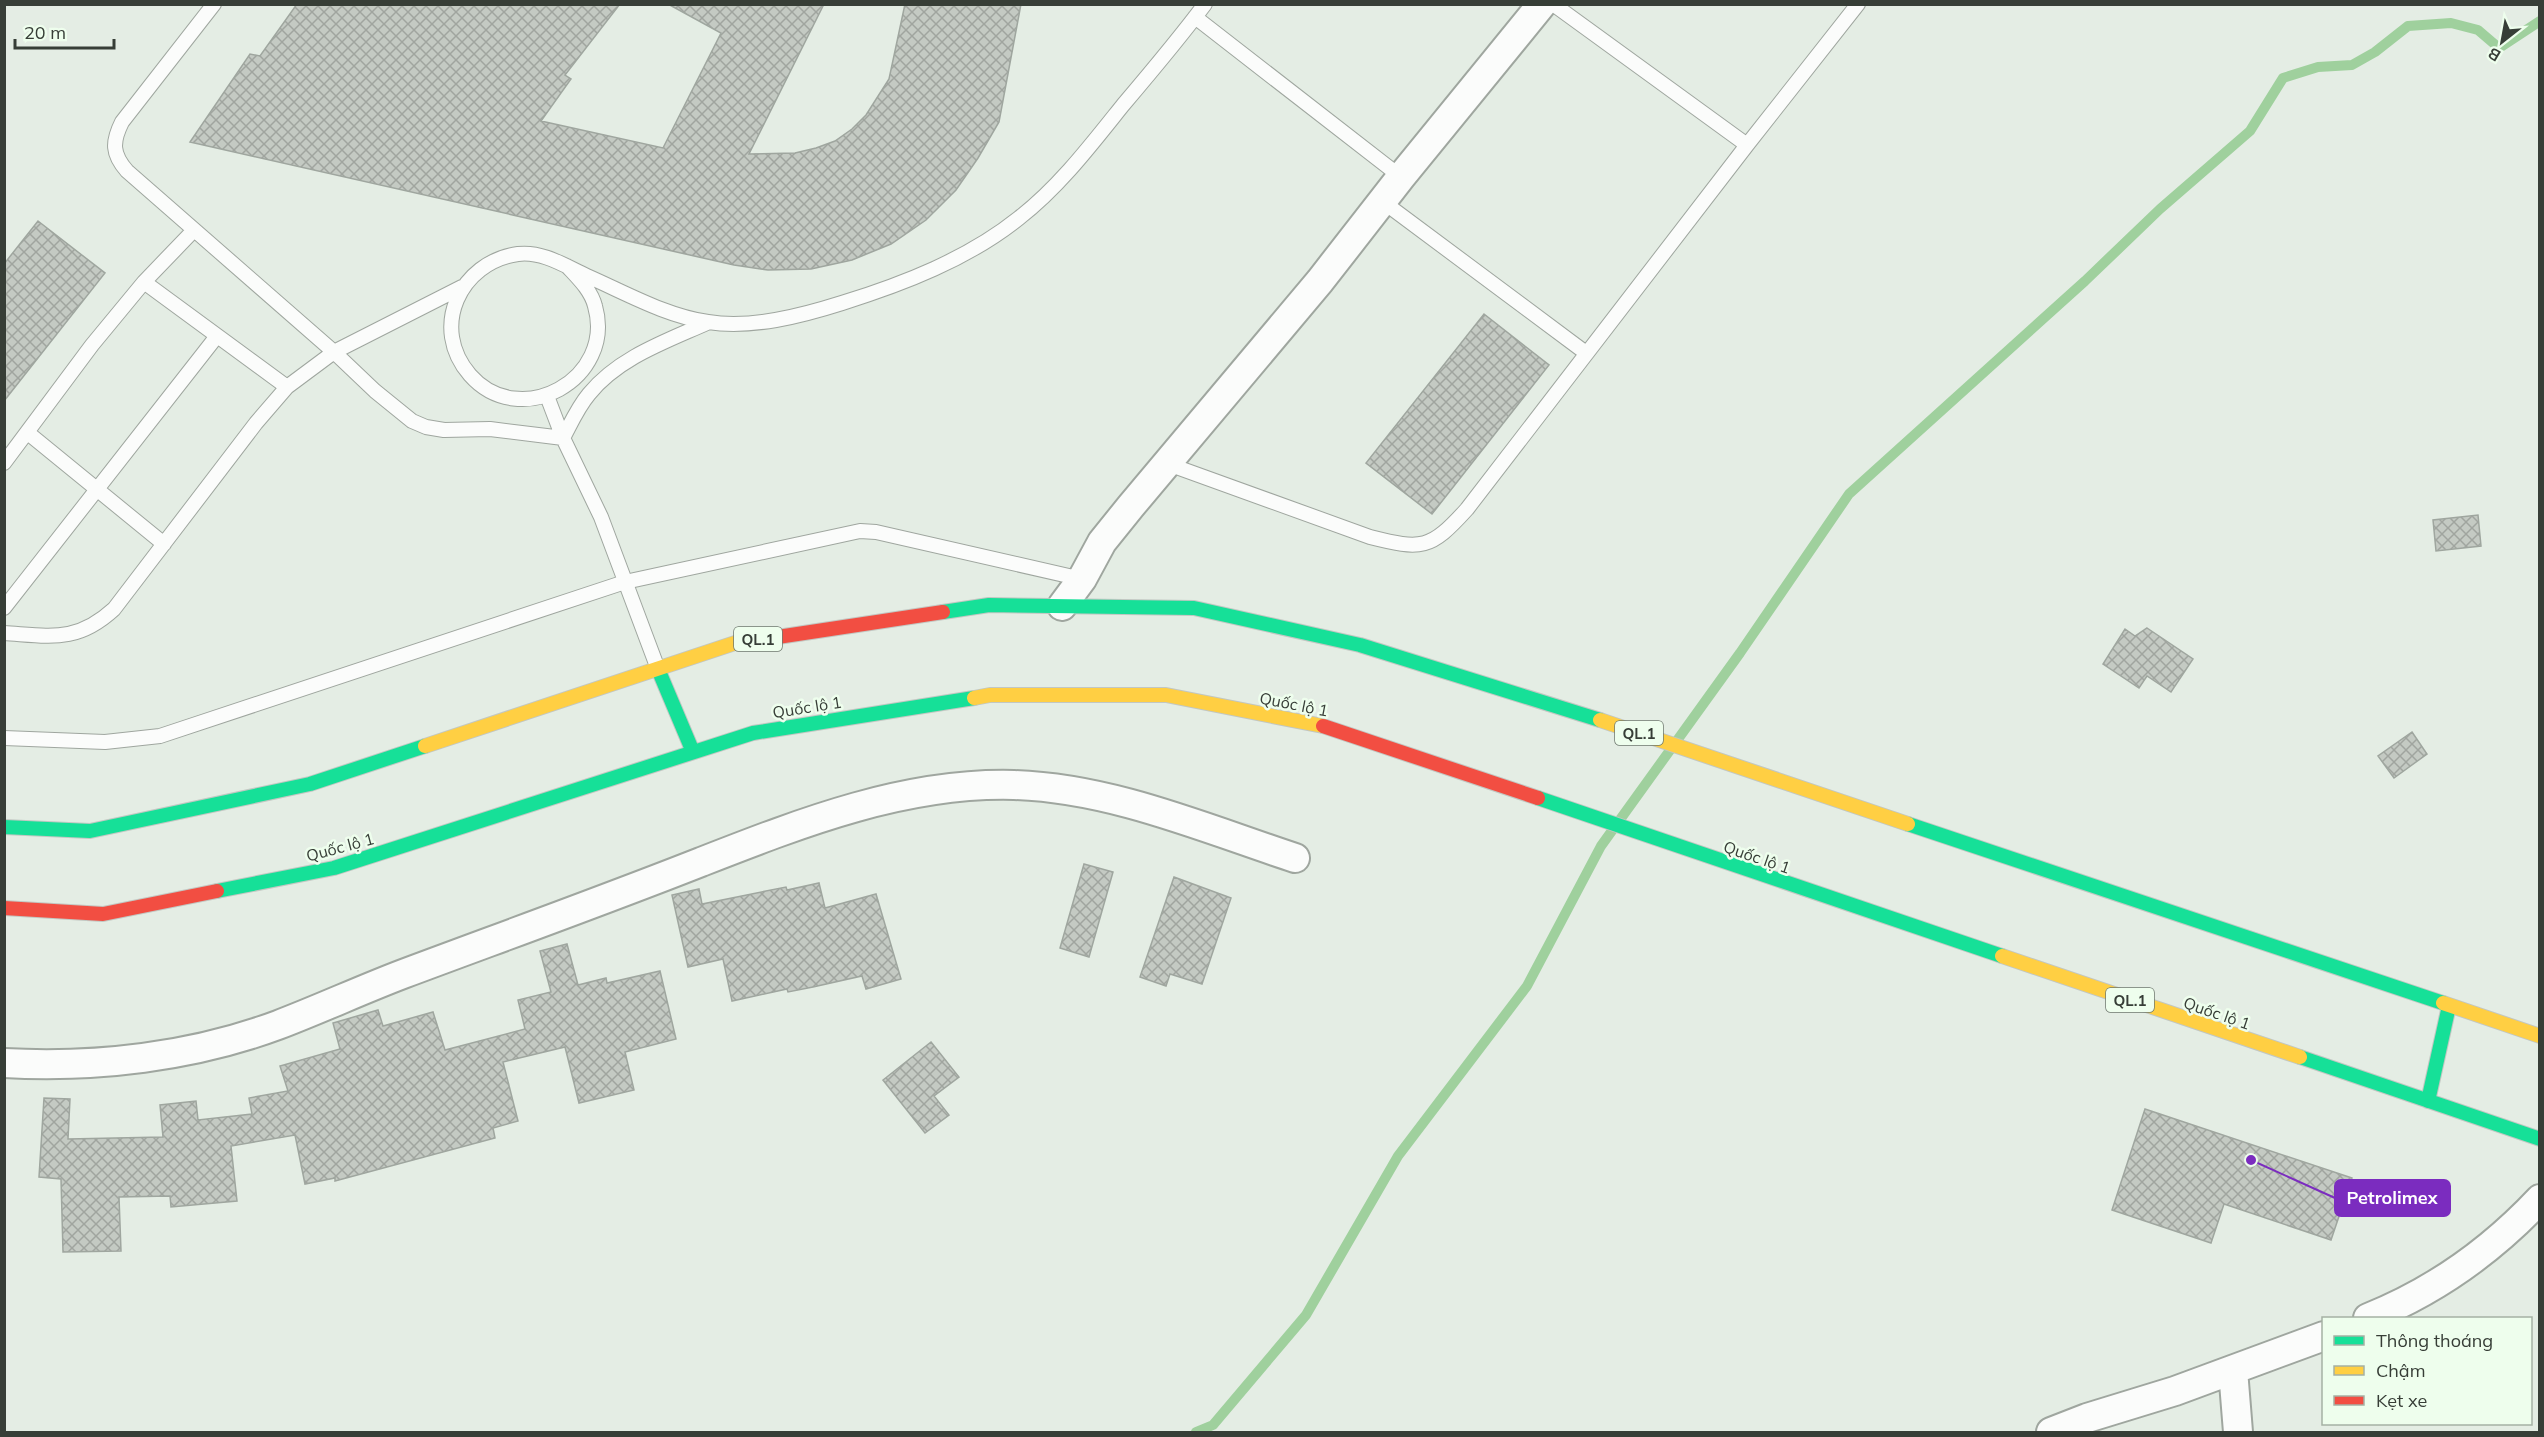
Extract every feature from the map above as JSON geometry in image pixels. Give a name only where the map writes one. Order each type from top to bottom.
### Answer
[{"type":"highway","name":"QL.1","points":[[4,827],[90,831],[310,784],[735,643],[989,605],[1194,609],[1360,645],[1525,695],[2540,1036]]},
{"type":"highway","points":[[658,669],[693,752]]},
{"type":"highway","name":"Quốc lộ 1","points":[[4,908],[104,914],[334,868],[753,733],[990,695],[1166,695],[1332,728],[1720,862],[2540,1139]]},
{"type":"highway","points":[[2428,1101],[2449,1006]]},
{"type":"street","points":[[1062,606],[1082,579],[1102,542],[1320,281],[1401,177],[1542,4]]},
{"type":"street","points":[[4,1063],[76,1064],[127,1059],[227,1041],[278,1025],[370,986],[816,820],[916,792],[965,786],[1015,785],[1063,790],[1147,809],[1295,858]]},
{"type":"street","points":[[2370,1317],[2434,1285],[2481,1253],[2540,1199]]},
{"type":"street","points":[[2051,1432],[2233,1370],[2322,1337]]},
{"type":"street","points":[[2233,1370],[2238,1432]]},
{"type":"lane","points":[[214,4],[122,122],[113,144],[114,154],[127,171],[397,410],[426,427],[444,430],[518,431],[563,438]]},
{"type":"lane","points":[[4,633],[52,636],[73,634],[89,629],[114,609],[286,387],[334,352],[462,287],[478,270],[498,258],[522,253],[545,256],[651,305],[709,322],[740,323],[815,311],[871,294],[924,273],[977,246],[1018,219],[1056,186],[1205,4]]},
{"type":"lane","points":[[1553,4],[1747,145]]},
{"type":"lane","points":[[1168,464],[1370,537],[1398,544],[1419,546],[1432,542],[1448,530],[1467,509],[1858,4]]},
{"type":"lane","points":[[1195,17],[1401,177]]},
{"type":"lane","points":[[1382,201],[1586,353]]},
{"type":"lane","points":[[4,463],[92,345],[144,282],[194,230]]},
{"type":"lane","points":[[462,287],[453,309],[452,332],[457,355],[470,375],[488,390],[510,398],[534,399],[558,392],[579,376],[592,356],[598,331],[595,305],[583,283],[567,266]]},
{"type":"lane","points":[[144,282],[286,387]]},
{"type":"lane","points":[[563,438],[588,395],[602,379],[638,355],[709,322]]},
{"type":"lane","points":[[4,608],[217,336]]},
{"type":"lane","points":[[547,396],[563,438],[601,517],[658,669]]},
{"type":"lane","points":[[28,433],[164,544]]},
{"type":"lane","points":[[4,738],[105,742],[160,736],[625,582],[860,531],[876,532],[1082,579]]},
{"type":"building","points":[[297,4],[620,4],[565,75],[571,79],[541,121],[663,148],[721,33],[668,4],[824,4],[749,154],[795,153],[816,148],[835,141],[852,129],[866,115],[889,79],[905,4],[1021,4],[999,122],[956,190],[926,220],[891,244],[852,260],[811,269],[768,270],[734,265],[190,142],[250,54],[260,56]]},
{"type":"building","points":[[38,221],[105,273],[4,401],[4,264]]},
{"type":"building","points":[[1484,314],[1549,365],[1432,514],[1366,463]]},
{"type":"building","points":[[2478,515],[2481,546],[2436,551],[2433,520]]},
{"type":"building","points":[[2147,628],[2193,659],[2171,692],[2147,676],[2139,688],[2103,664],[2125,629],[2135,636]]},
{"type":"building","points":[[2412,732],[2427,754],[2394,778],[2378,756]]},
{"type":"building","points":[[1084,864],[1113,872],[1089,957],[1060,948]]},
{"type":"building","points":[[1174,877],[1231,898],[1202,984],[1170,974],[1166,986],[1140,977]]},
{"type":"building","points":[[819,883],[825,908],[876,894],[901,979],[866,989],[862,976],[732,1001],[723,959],[688,967],[672,895],[699,889],[702,904],[786,887],[787,890]]},
{"type":"building","points":[[567,944],[578,985],[606,978],[607,983],[660,971],[676,1039],[625,1052],[634,1090],[579,1103],[565,1047],[503,1062],[518,1121],[493,1128],[495,1138],[335,1181],[335,1178],[305,1184],[295,1135],[231,1146],[237,1201],[171,1207],[170,1196],[119,1197],[121,1251],[63,1252],[61,1179],[39,1177],[44,1098],[70,1099],[68,1139],[163,1137],[160,1105],[196,1101],[198,1120],[252,1114],[249,1098],[288,1091],[280,1066],[340,1049],[333,1023],[378,1010],[383,1026],[433,1012],[445,1050],[525,1029],[518,1000],[551,992],[540,951]]},
{"type":"building","points":[[931,1042],[959,1077],[934,1096],[949,1115],[925,1133],[883,1080]]},
{"type":"building","points":[[2145,1109],[2352,1178],[2331,1240],[2224,1204],[2211,1243],[2112,1210]]},
{"type":"waterway","points":[[1196,1432],[1213,1425],[1306,1315],[1398,1156],[1527,986],[1601,846],[1740,653],[1849,494],[2085,281],[2160,209],[2250,131],[2283,78],[2318,67],[2352,65],[2375,52],[2408,26],[2451,23],[2478,30],[2499,48],[2540,21]]},
{"type":"traffic: fast","points":[[943,612],[989,605],[1194,608],[1360,645],[1600,720]]},
{"type":"traffic: fast","points":[[658,669],[693,752]]},
{"type":"traffic: fast","points":[[217,891],[334,868],[753,733],[974,698]]},
{"type":"traffic: fast","points":[[4,827],[90,831],[310,784],[425,746]]},
{"type":"traffic: fast","points":[[1538,798],[2002,956]]},
{"type":"traffic: fast","points":[[1908,824],[2443,1003]]},
{"type":"traffic: fast","points":[[2428,1101],[2449,1006]]},
{"type":"traffic: fast","points":[[2300,1057],[2540,1139]]},
{"type":"traffic: slow","points":[[425,746],[735,643],[771,638]]},
{"type":"traffic: slow","points":[[974,698],[990,695],[1166,695],[1323,726]]},
{"type":"traffic: slow","points":[[1600,720],[1908,824]]},
{"type":"traffic: slow","points":[[2002,956],[2300,1057]]},
{"type":"traffic: slow","points":[[2443,1003],[2540,1036]]},
{"type":"traffic: jam","points":[[771,638],[943,612]]},
{"type":"traffic: jam","points":[[1323,726],[1538,798]]},
{"type":"traffic: jam","points":[[4,908],[103,914],[217,891]]},
{"type":"place","name":"Petrolimex","points":[[2251,1160]]}]
